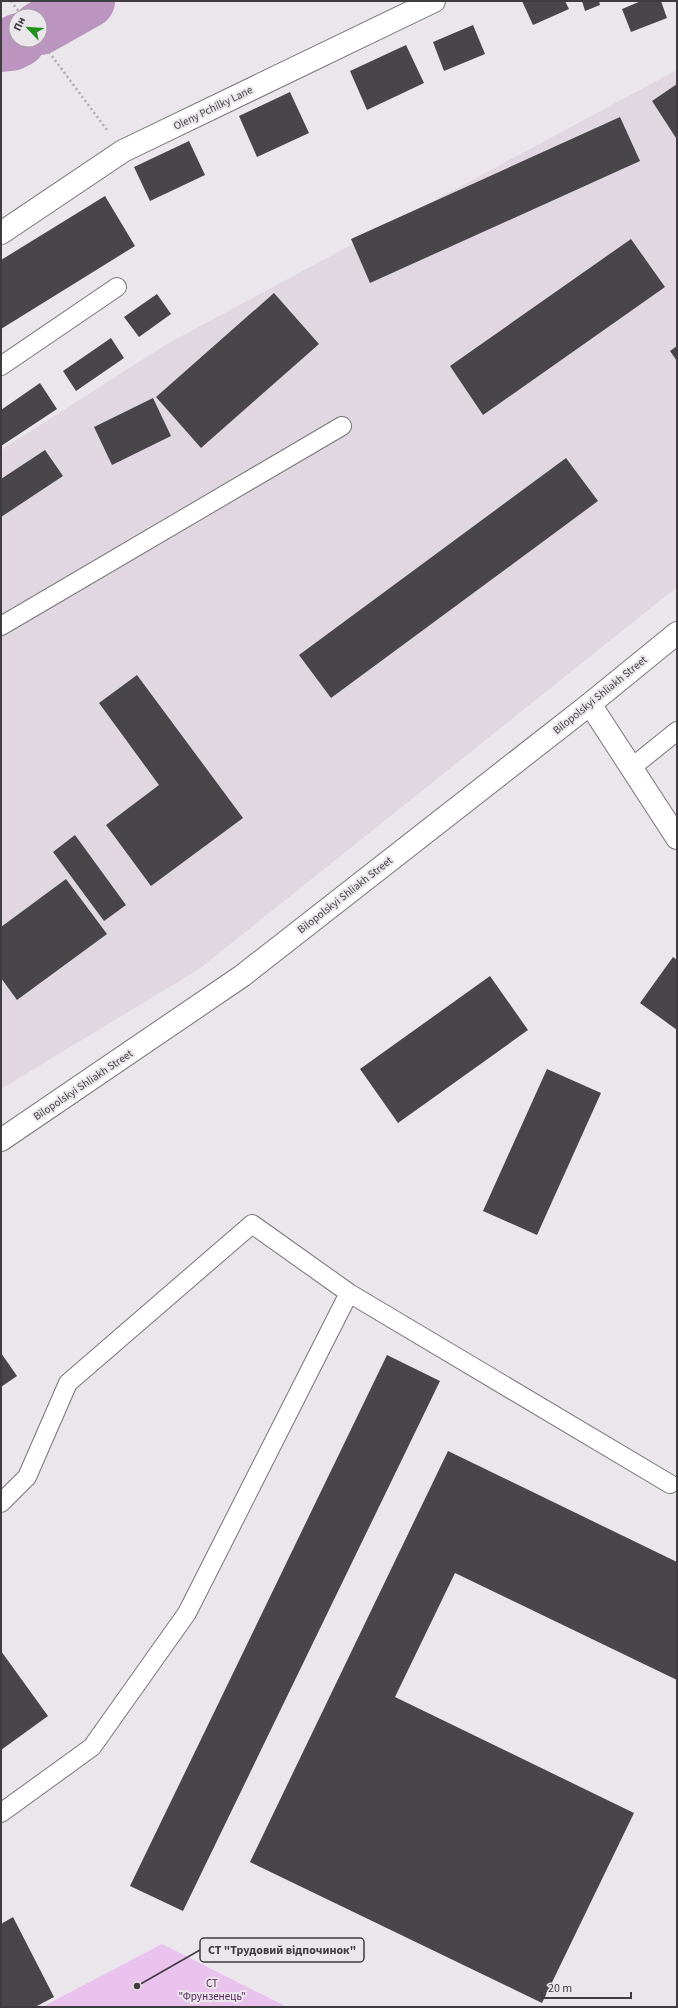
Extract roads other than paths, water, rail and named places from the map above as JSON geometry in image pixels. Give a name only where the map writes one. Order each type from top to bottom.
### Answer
[{"type":"main road","name":"Oleny Pchilky Lane","points":[[1,233],[123,151],[434,1]]},
{"type":"main road","name":"Bilopolskyi Shliakh Street","points":[[1,1140],[242,976],[590,704],[677,633]]},
{"type":"main road","points":[[590,704],[631,768],[671,817],[677,838]]},
{"type":"lane","points":[[1,366],[117,288]]},
{"type":"lane","points":[[1,626],[342,426]]},
{"type":"lane","points":[[631,768],[677,731]]},
{"type":"lane","points":[[1,1503],[27,1477],[68,1383],[252,1224],[349,1293],[670,1484]]},
{"type":"lane","points":[[1,1813],[92,1747],[187,1613],[349,1293]]},
{"type":"waterway","points":[[48,24],[88,1]]},
{"type":"waterway","points":[[1,45],[8,44]]},
{"type":"place","name":"СТ \"Трудовий відпочинок\"","points":[[137,1986]]},
{"type":"park label","name":"СТ \"Фрунзенець\"","points":[[212,1989]]}]
